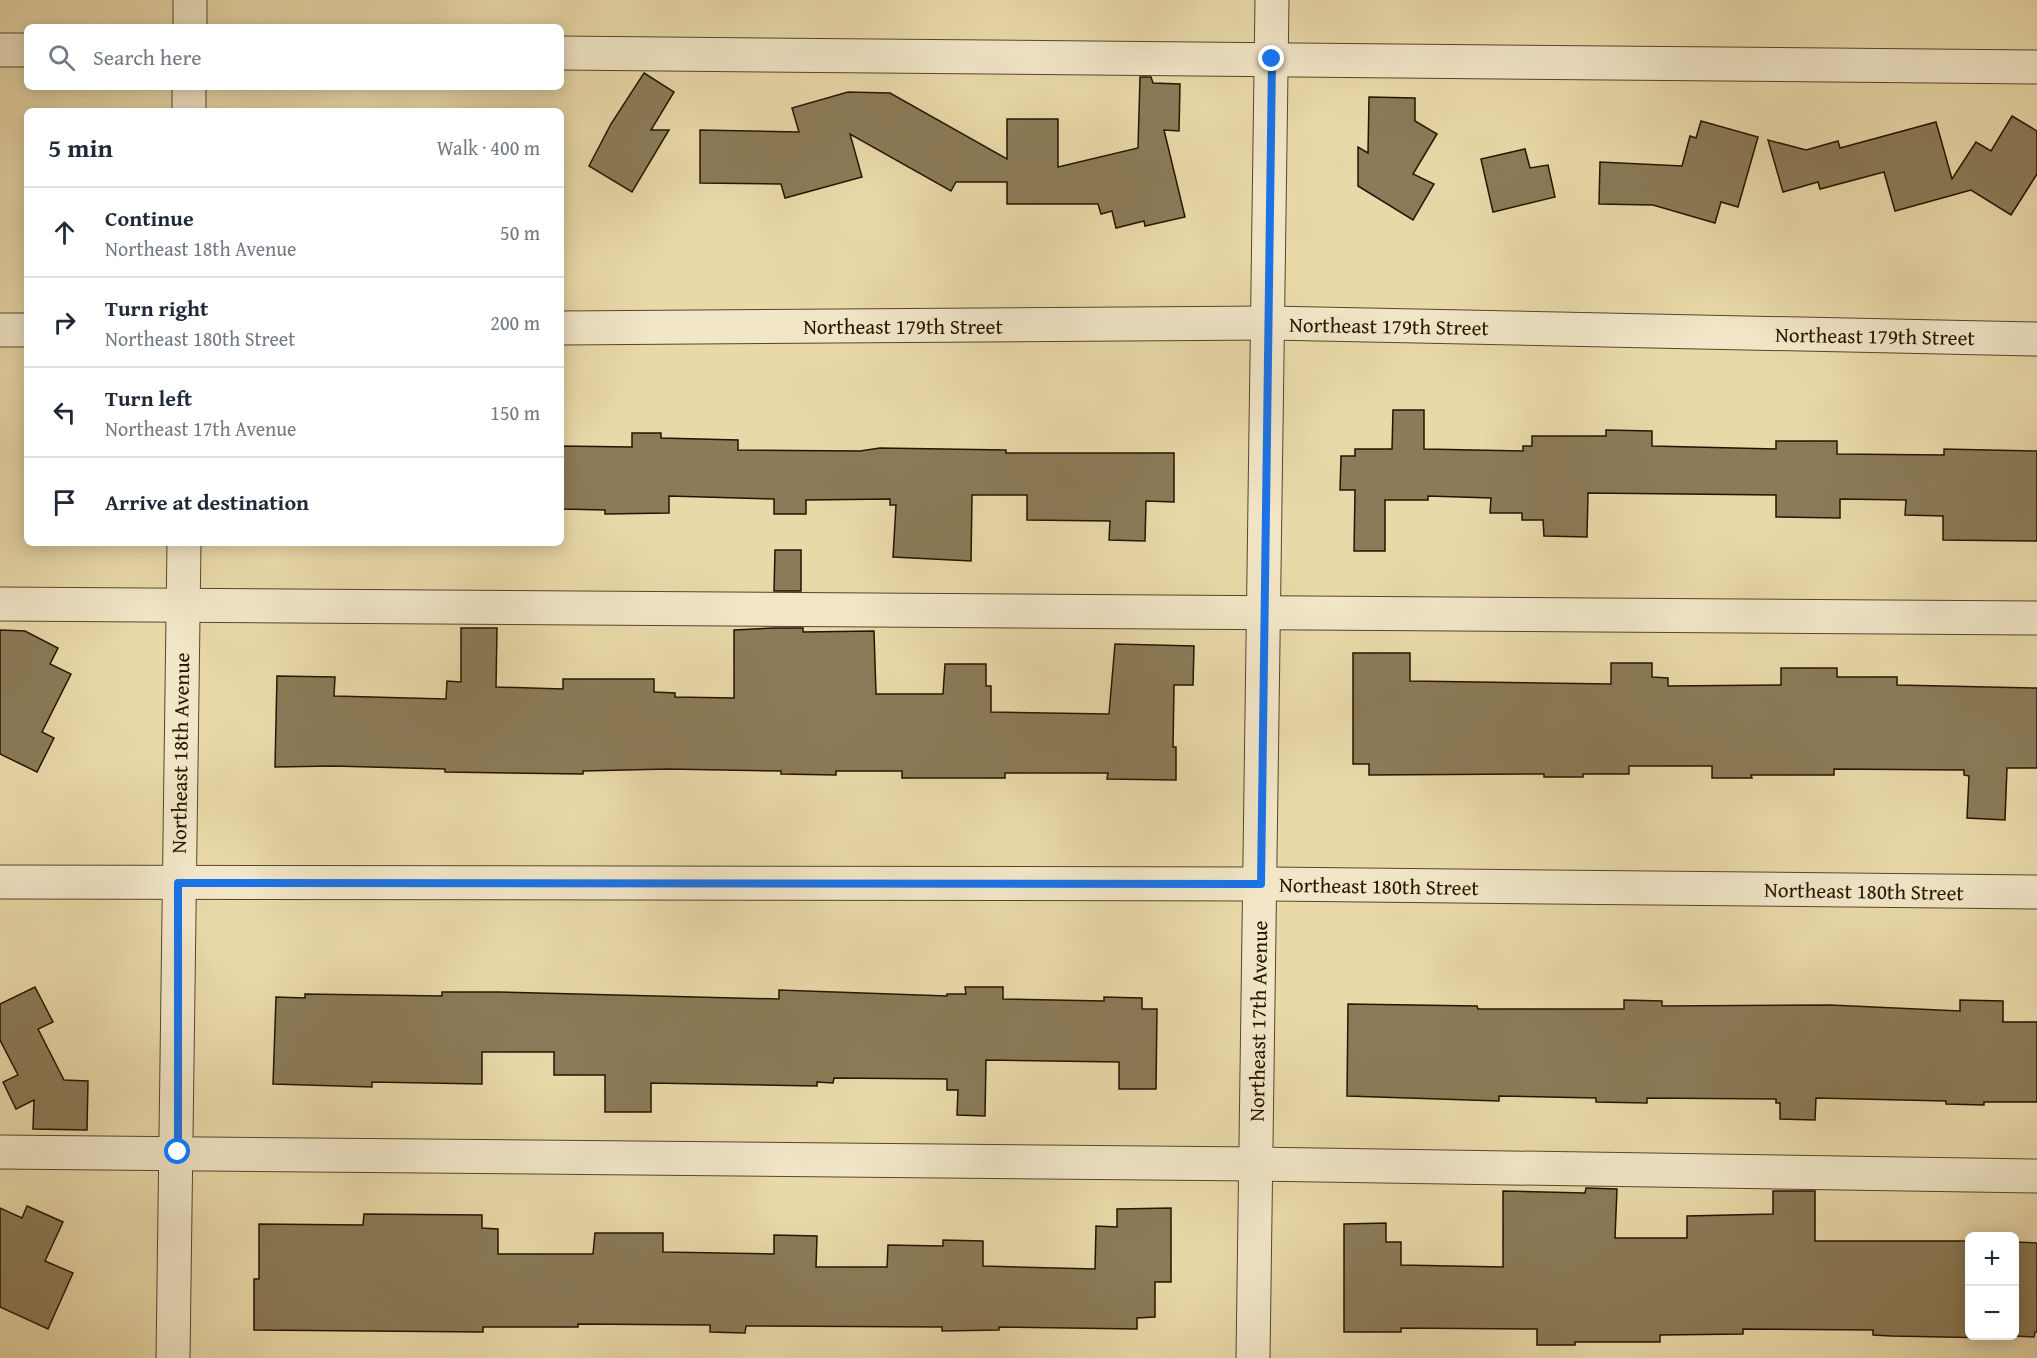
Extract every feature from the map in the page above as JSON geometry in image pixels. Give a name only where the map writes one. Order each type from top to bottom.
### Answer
[{"type":"street","points":[[190,0],[190,24]]},
{"type":"street","name":"Northeast 17th Avenue","points":[[1253,1358],[1270,323],[1272,0]]},
{"type":"street","points":[[0,50],[24,50]]},
{"type":"street","points":[[564,53],[2037,68]]},
{"type":"street","points":[[189,90],[189,108]]},
{"type":"street","name":"Northeast 179th Street","points":[[564,328],[1270,323],[2037,339]]},
{"type":"street","points":[[0,330],[24,330]]},
{"type":"street","name":"Northeast 18th Avenue","points":[[173,1358],[178,1152],[178,883],[184,546]]},
{"type":"street","points":[[0,604],[183,603],[2037,618]]},
{"type":"street","name":"Northeast 180th Street","points":[[0,882],[1261,884],[2037,892]]},
{"type":"street","points":[[0,1152],[1256,1164],[2037,1176]]},
{"type":"building","points":[[644,73],[674,92],[651,130],[669,130],[632,192],[589,166],[611,124]]},
{"type":"building","points":[[1140,77],[1151,77],[1153,83],[1180,84],[1179,131],[1164,130],[1185,217],[1145,226],[1144,221],[1116,228],[1112,211],[1101,214],[1098,204],[1007,204],[1007,182],[956,182],[951,191],[850,134],[862,177],[785,198],[781,184],[700,183],[700,130],[799,132],[792,108],[848,92],[890,93],[1007,159],[1007,119],[1058,119],[1058,167],[1138,148]]},
{"type":"building","points":[[1369,97],[1415,98],[1415,121],[1437,134],[1413,174],[1434,184],[1413,220],[1358,186],[1358,147],[1368,153]]},
{"type":"building","points":[[2012,116],[2037,131],[2037,174],[2011,215],[1971,190],[1895,211],[1884,172],[1820,189],[1818,182],[1783,192],[1768,140],[1806,150],[1838,141],[1840,148],[1936,122],[1952,179],[1976,142],[1991,151]]},
{"type":"building","points":[[1701,121],[1758,137],[1738,207],[1721,202],[1715,223],[1653,205],[1599,204],[1600,162],[1682,166],[1690,136],[1696,138]]},
{"type":"building","points":[[1525,149],[1530,168],[1548,165],[1555,197],[1493,212],[1481,159]]},
{"type":"building","points":[[1393,410],[1424,410],[1424,449],[1523,451],[1523,446],[1532,446],[1532,436],[1606,436],[1606,430],[1652,431],[1652,446],[1776,449],[1776,441],[1837,441],[1837,454],[1944,455],[1944,449],[2037,451],[2037,541],[1943,540],[1943,516],[1905,515],[1906,500],[1840,499],[1840,518],[1776,517],[1776,495],[1588,493],[1587,537],[1544,536],[1543,520],[1522,520],[1522,513],[1490,513],[1491,498],[1428,496],[1428,500],[1385,500],[1385,551],[1354,551],[1355,490],[1340,490],[1341,456],[1355,456],[1355,449],[1392,449]]},
{"type":"building","points":[[632,433],[661,433],[661,438],[738,440],[738,450],[860,451],[880,448],[1006,450],[1006,453],[1174,453],[1174,502],[1146,501],[1145,541],[1109,540],[1110,521],[1027,520],[1027,495],[972,495],[971,561],[893,557],[896,505],[890,505],[890,499],[806,500],[806,514],[774,514],[774,499],[669,496],[669,513],[605,514],[605,510],[564,509],[564,446],[632,447]]},
{"type":"building","points":[[775,550],[801,550],[801,591],[774,591]]},
{"type":"building","points":[[461,628],[497,628],[496,687],[563,689],[563,679],[654,679],[654,692],[675,693],[675,697],[734,698],[734,630],[774,628],[803,628],[803,632],[874,631],[876,694],[943,694],[945,664],[986,664],[986,686],[991,686],[991,712],[1109,714],[1115,644],[1194,646],[1193,685],[1174,685],[1173,747],[1176,747],[1176,780],[1107,779],[1108,773],[1005,773],[1005,778],[902,778],[902,771],[836,771],[836,775],[781,774],[781,771],[668,769],[583,771],[583,774],[445,772],[445,769],[333,766],[275,767],[277,676],[335,677],[334,696],[446,699],[447,681],[461,682]]},
{"type":"building","points":[[0,630],[25,631],[58,648],[50,664],[71,674],[42,732],[54,738],[37,772],[0,754]]},
{"type":"building","points":[[1353,653],[1410,653],[1410,681],[1611,684],[1611,663],[1652,663],[1652,677],[1668,678],[1668,686],[1781,685],[1781,668],[1837,668],[1837,677],[1897,677],[1897,685],[2037,688],[2037,768],[2007,768],[2005,820],[1967,818],[1969,776],[1964,775],[1964,770],[1834,769],[1834,775],[1751,775],[1752,778],[1712,778],[1712,766],[1629,766],[1629,774],[1583,774],[1583,777],[1544,777],[1544,774],[1369,775],[1369,764],[1353,764]]},
{"type":"building","points":[[35,987],[53,1022],[38,1029],[64,1080],[88,1081],[87,1130],[33,1129],[34,1100],[16,1109],[3,1082],[18,1075],[0,1040],[0,1004]]},
{"type":"building","points":[[965,987],[1003,987],[1003,999],[1104,1001],[1104,997],[1142,998],[1142,1009],[1157,1009],[1156,1089],[1119,1089],[1119,1062],[986,1060],[985,1116],[957,1115],[958,1090],[947,1090],[947,1079],[834,1078],[833,1083],[817,1082],[817,1086],[651,1083],[651,1112],[605,1112],[605,1075],[554,1075],[554,1052],[482,1052],[482,1084],[372,1082],[372,1087],[273,1084],[276,997],[305,998],[305,994],[442,996],[442,992],[498,992],[779,999],[779,990],[947,996],[947,994],[966,994]]},
{"type":"building","points":[[1624,1000],[1662,1001],[1662,1006],[1830,1005],[1960,1011],[1960,1000],[2003,1001],[2003,1022],[2037,1022],[2037,1102],[1984,1102],[1984,1105],[1946,1104],[1946,1101],[1816,1098],[1815,1120],[1780,1119],[1780,1103],[1776,1103],[1776,1099],[1647,1098],[1647,1103],[1596,1102],[1596,1098],[1499,1096],[1499,1101],[1347,1096],[1348,1004],[1477,1006],[1478,1009],[1624,1009]]},
{"type":"building","points":[[1586,1188],[1617,1189],[1615,1238],[1687,1238],[1687,1216],[1773,1214],[1773,1191],[1815,1191],[1815,1241],[1965,1241],[1965,1337],[1873,1335],[1873,1330],[1743,1329],[1743,1334],[1660,1335],[1660,1342],[1575,1342],[1575,1345],[1537,1345],[1537,1329],[1401,1328],[1401,1332],[1344,1332],[1344,1224],[1386,1223],[1386,1242],[1401,1242],[1401,1265],[1503,1267],[1503,1191],[1585,1193]]},
{"type":"building","points":[[27,1206],[63,1222],[45,1261],[73,1273],[48,1329],[0,1307],[0,1208],[22,1218]]},
{"type":"building","points":[[1171,1208],[1171,1282],[1155,1282],[1155,1317],[1137,1318],[1137,1329],[999,1327],[999,1330],[942,1331],[942,1327],[746,1326],[745,1333],[710,1332],[710,1325],[578,1324],[578,1327],[483,1327],[483,1332],[254,1330],[254,1279],[259,1279],[259,1224],[363,1225],[364,1214],[482,1215],[482,1228],[498,1229],[498,1254],[593,1254],[595,1233],[663,1233],[663,1252],[774,1254],[774,1235],[817,1236],[816,1267],[887,1267],[888,1245],[943,1246],[943,1240],[983,1241],[983,1266],[1095,1269],[1096,1226],[1117,1227],[1117,1209]]},
{"type":"building","points":[[2019,1242],[2037,1243],[2037,1332],[2034,1337],[2019,1336]]},
{"type":"route","points":[[178,1152],[178,883],[1261,884],[1272,59]]}]
